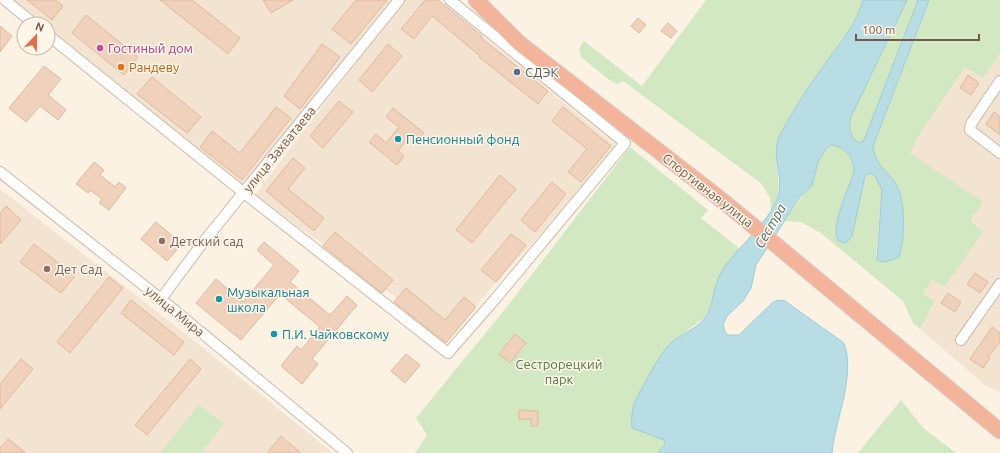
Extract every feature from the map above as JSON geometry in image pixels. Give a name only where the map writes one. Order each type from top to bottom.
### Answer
[{"type":"highway","name":"Спортивная улица","points":[[476,0],[490,5],[519,42],[559,74],[727,197],[1000,419]]},
{"type":"highway","name":"Спортивная улица","points":[[806,262],[1000,431]]},
{"type":"street","points":[[5,0],[24,16]]},
{"type":"street","name":"улица Захватаева","points":[[160,299],[398,0]]},
{"type":"street","points":[[56,41],[244,193],[448,353],[496,298],[625,143],[450,0]]},
{"type":"street","points":[[1000,81],[971,124],[970,130],[1000,153]]},
{"type":"street","name":"улица Мира","points":[[0,172],[160,299],[347,453]]},
{"type":"street","points":[[961,340],[1000,284]]},
{"type":"shaded area","points":[[9,0],[391,0],[247,183],[241,184],[56,37],[56,16],[29,16]]},
{"type":"shaded area","points":[[404,0],[439,0],[618,147],[449,336],[255,195]]},
{"type":"shaded area","points":[[1000,53],[1000,392],[986,386],[920,329],[935,302],[923,294],[932,280],[944,287],[984,230],[970,221],[910,153],[921,132],[965,67],[983,78]]},
{"type":"shaded area","points":[[0,189],[202,347],[333,453],[0,453]]},
{"type":"green space","points":[[706,0],[863,0],[857,17],[848,32],[802,98],[779,137],[776,148],[778,191],[771,211],[770,198],[762,184],[623,81],[617,84],[612,82],[582,58],[580,53],[580,48],[584,41],[642,86]]},
{"type":"green space","points":[[907,0],[918,0],[864,140],[860,143],[852,136],[850,119]]},
{"type":"green space","points":[[929,0],[1000,0],[1000,53],[983,78],[965,67],[921,132],[910,153],[983,202],[970,221],[984,231],[944,287],[932,280],[923,294],[935,301],[920,329],[913,323],[903,301],[822,234],[801,222],[785,221],[815,178],[819,158],[828,147],[833,145],[849,154],[854,167],[854,172],[836,225],[854,230],[860,190],[865,177],[869,173],[875,176],[882,190],[876,255],[901,250],[903,223],[890,176],[877,162],[873,146]]},
{"type":"green space","name":"Сестрорецкий парк","points":[[630,147],[708,210],[701,218],[740,249],[718,277],[710,307],[704,318],[668,345],[634,404],[632,428],[664,440],[665,444],[658,453],[415,453],[427,435],[416,418],[506,308]]},
{"type":"green space","points":[[901,400],[923,428],[956,453],[858,453]]},
{"type":"green space","points":[[199,405],[224,424],[201,453],[160,453]]},
{"type":"water","name":"Сестра","points":[[863,0],[907,0],[850,119],[852,136],[860,143],[864,140],[918,0],[929,0],[873,146],[878,162],[896,184],[902,200],[904,220],[899,257],[885,262],[877,260],[882,190],[875,176],[870,173],[865,176],[852,236],[844,243],[838,241],[836,226],[854,172],[854,167],[849,154],[846,151],[833,145],[827,147],[818,162],[812,186],[800,197],[756,265],[751,288],[743,301],[727,316],[723,325],[725,332],[728,335],[739,335],[772,303],[778,300],[785,301],[844,343],[848,369],[844,398],[832,453],[658,453],[665,444],[664,440],[632,428],[634,404],[650,372],[670,344],[700,323],[708,314],[722,271],[774,206],[778,196],[780,181],[776,153],[779,137],[802,98],[848,32],[857,17]]},
{"type":"building","points":[[27,0],[56,0],[63,6],[55,16],[47,16]]},
{"type":"building","points":[[160,0],[192,0],[240,38],[228,54]]},
{"type":"building","points":[[263,0],[293,0],[271,13]]},
{"type":"building","points":[[356,0],[387,0],[351,44],[332,29]]},
{"type":"building","points":[[425,0],[438,0],[482,36],[481,38],[548,91],[538,104],[479,57],[480,56],[432,16],[414,39],[401,29]]},
{"type":"building","points":[[86,15],[138,57],[124,75],[72,33]]},
{"type":"building","points":[[638,18],[646,25],[639,33],[631,26]]},
{"type":"building","points":[[668,23],[677,31],[671,38],[661,31]]},
{"type":"building","points":[[0,26],[12,36],[0,52]]},
{"type":"building","points":[[322,44],[340,57],[300,109],[284,96]]},
{"type":"building","points":[[388,44],[402,56],[372,92],[359,80]]},
{"type":"building","points":[[44,66],[61,79],[48,95],[66,110],[58,120],[40,106],[26,122],[9,108]]},
{"type":"building","points":[[968,75],[979,83],[971,95],[960,88]]},
{"type":"building","points":[[152,77],[201,117],[187,133],[137,94]]},
{"type":"building","points":[[339,101],[353,112],[323,148],[310,136]]},
{"type":"building","points":[[276,107],[291,118],[242,180],[200,147],[212,131],[240,153]]},
{"type":"building","points":[[563,107],[611,146],[581,182],[568,172],[587,149],[552,121]]},
{"type":"building","name":"Пенсионный фонд","points":[[393,108],[424,133],[417,142],[410,136],[398,151],[404,156],[397,165],[369,142],[376,134],[386,143],[399,127],[386,117]]},
{"type":"building","points":[[994,112],[1000,117],[1000,135],[986,124]]},
{"type":"building","points":[[293,158],[305,168],[288,189],[324,218],[314,231],[266,191]]},
{"type":"building","points":[[94,162],[104,170],[100,175],[115,187],[119,182],[126,188],[109,210],[99,203],[102,199],[90,190],[88,193],[76,184]]},
{"type":"building","points":[[500,175],[516,189],[472,243],[456,230]]},
{"type":"building","points":[[552,182],[566,194],[535,232],[521,220]]},
{"type":"building","points":[[6,206],[21,220],[0,244],[0,214]]},
{"type":"building","name":"Детский сад","points":[[156,222],[182,244],[167,261],[141,239]]},
{"type":"building","points":[[335,232],[393,280],[382,293],[323,246]]},
{"type":"building","points":[[511,234],[526,245],[496,282],[481,270]]},
{"type":"building","name":"Музыкальная школа","points":[[264,242],[299,271],[290,282],[330,315],[347,296],[357,305],[312,359],[318,364],[302,384],[281,366],[297,346],[301,350],[320,327],[280,294],[241,340],[196,303],[216,279],[243,302],[274,265],[257,250]]},
{"type":"building","name":"Дет Сад","points":[[34,244],[75,276],[61,293],[20,262]]},
{"type":"building","points":[[975,273],[988,282],[980,293],[967,284]]},
{"type":"building","points":[[109,277],[123,288],[70,353],[57,342]]},
{"type":"building","points":[[406,288],[445,320],[464,297],[476,307],[446,343],[394,302]]},
{"type":"building","points":[[948,293],[961,302],[955,312],[941,303]]},
{"type":"building","points":[[131,300],[184,342],[174,355],[121,313]]},
{"type":"building","points":[[992,327],[1000,333],[1000,342],[988,357],[990,358],[983,368],[970,359]]},
{"type":"building","points":[[515,334],[526,343],[510,363],[499,354]]},
{"type":"building","points":[[406,354],[420,365],[405,383],[391,371]]},
{"type":"building","points":[[21,359],[33,369],[0,409],[0,384]]},
{"type":"building","points":[[190,359],[201,369],[147,435],[135,425]]},
{"type":"building","points":[[519,410],[538,411],[538,426],[531,426],[531,419],[519,419]]},
{"type":"building","points":[[281,436],[301,453],[267,453]]},
{"type":"building","points":[[8,439],[26,453],[0,453],[0,448]]},
{"type":"place","name":"Гостиный дом","points":[[100,48]]},
{"type":"place","name":"Рандеву","points":[[121,67]]},
{"type":"place","name":"СДЭК","points":[[517,72]]},
{"type":"place","name":"Пенсионный фонд","points":[[398,139]]},
{"type":"place","name":"Детский сад","points":[[162,241]]},
{"type":"place","name":"Дет Сад","points":[[47,269]]},
{"type":"place","name":"Музыкальная школа","points":[[219,299]]},
{"type":"place","name":"П.И. Чайковскому","points":[[274,334]]}]
